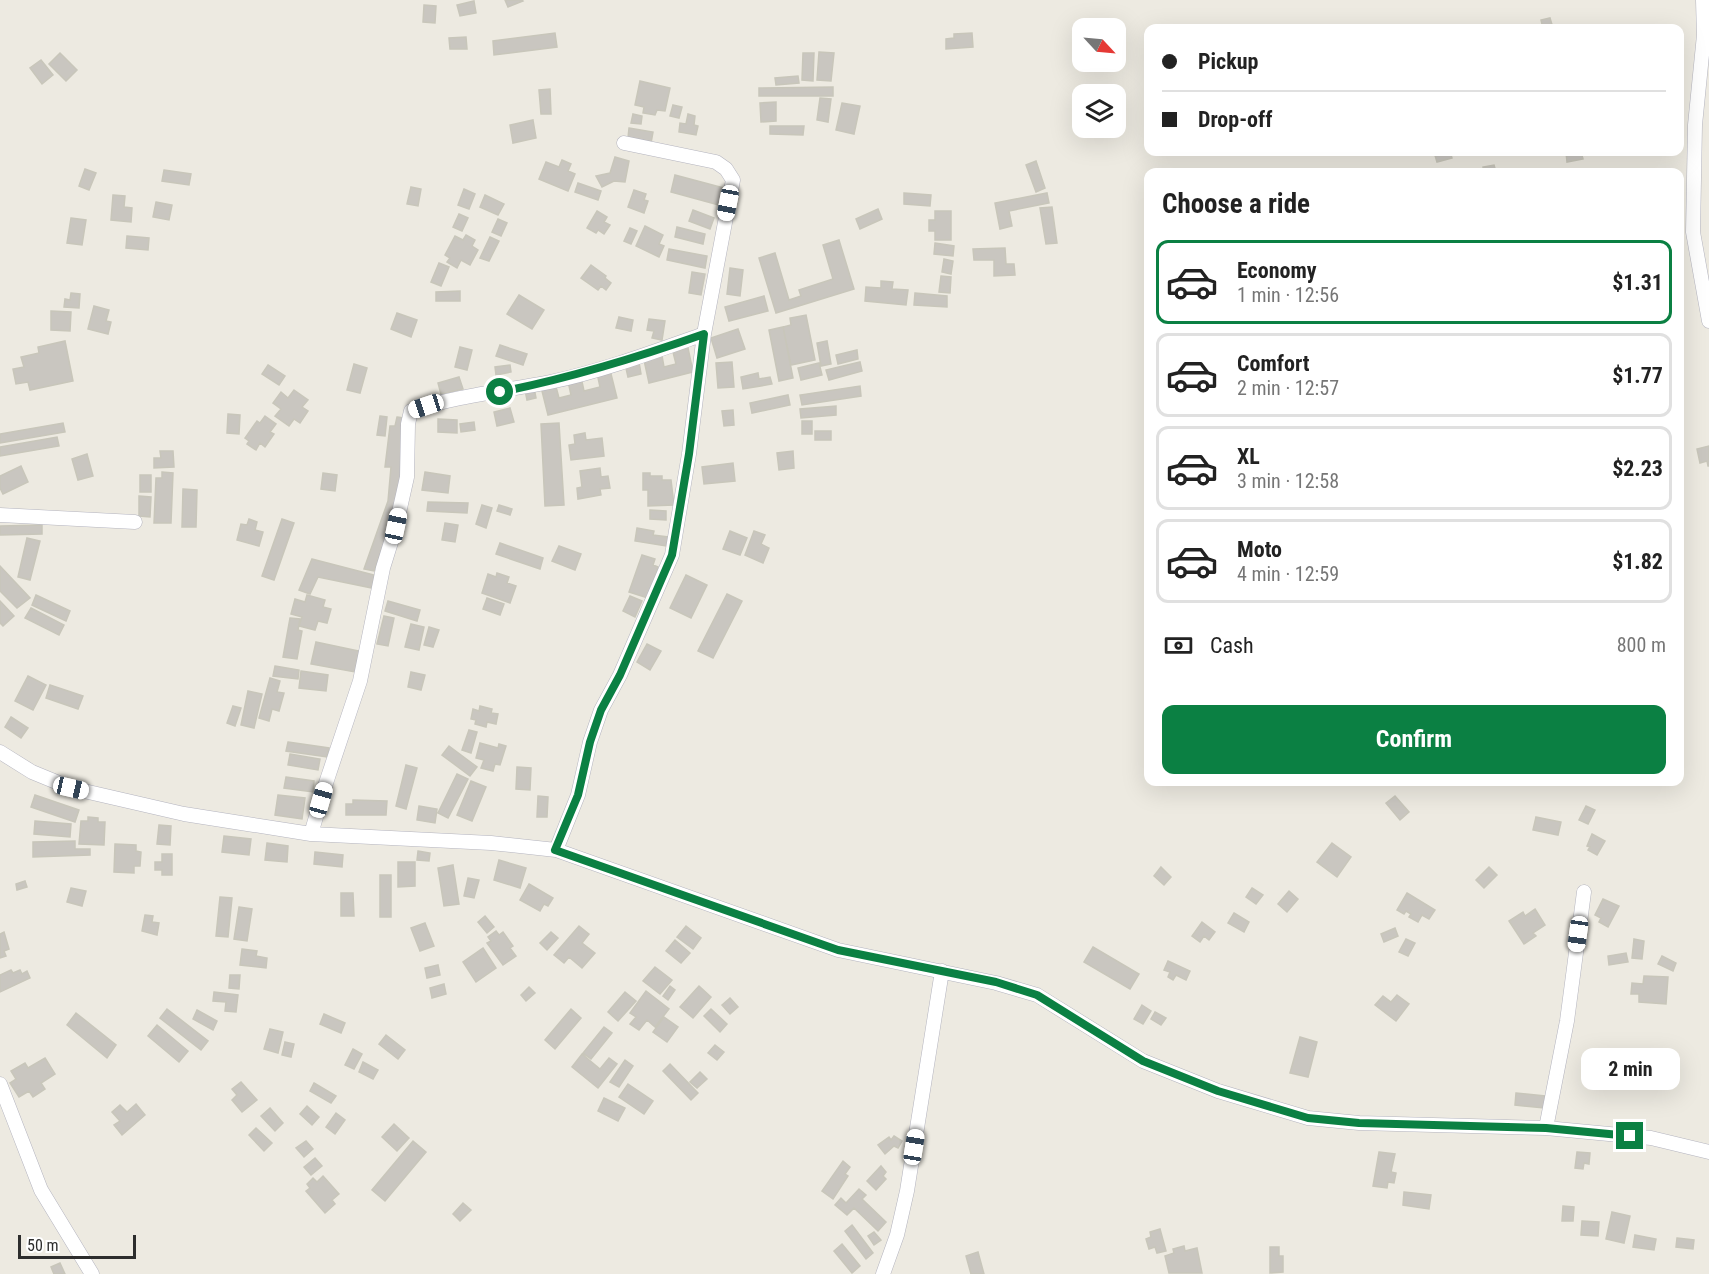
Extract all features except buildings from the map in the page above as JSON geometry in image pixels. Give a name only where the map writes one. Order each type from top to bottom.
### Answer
[{"type":"street","points":[[1703,0],[1704,35],[1695,125],[1693,232],[1709,321]]},
{"type":"street","points":[[555,850],[578,795],[590,742],[601,710],[620,675],[672,555],[689,454],[704,334],[733,180],[726,169],[716,162],[624,143]]},
{"type":"street","points":[[311,834],[360,681],[383,568],[396,526],[407,477],[408,424],[411,411],[440,402],[553,381],[641,356],[704,334]]},
{"type":"street","points":[[0,515],[135,522]]},
{"type":"street","points":[[0,752],[32,772],[71,788],[184,814],[311,834],[491,843],[555,850],[838,950],[996,982],[1037,995],[1143,1061],[1218,1091],[1308,1118],[1359,1123],[1546,1128],[1651,1138],[1709,1152]]},
{"type":"street","points":[[1546,1128],[1567,1021],[1584,892]]},
{"type":"street","points":[[883,1274],[897,1235],[907,1191],[942,972]]},
{"type":"street","points":[[0,1084],[41,1190],[92,1274]]},
{"type":"route","points":[[500,392],[575,375],[641,356],[704,334],[689,454],[672,555],[620,675],[601,710],[590,742],[578,795],[555,850],[838,950],[996,982],[1037,995],[1143,1061],[1218,1091],[1308,1118],[1359,1123],[1546,1128],[1630,1136]]}]
